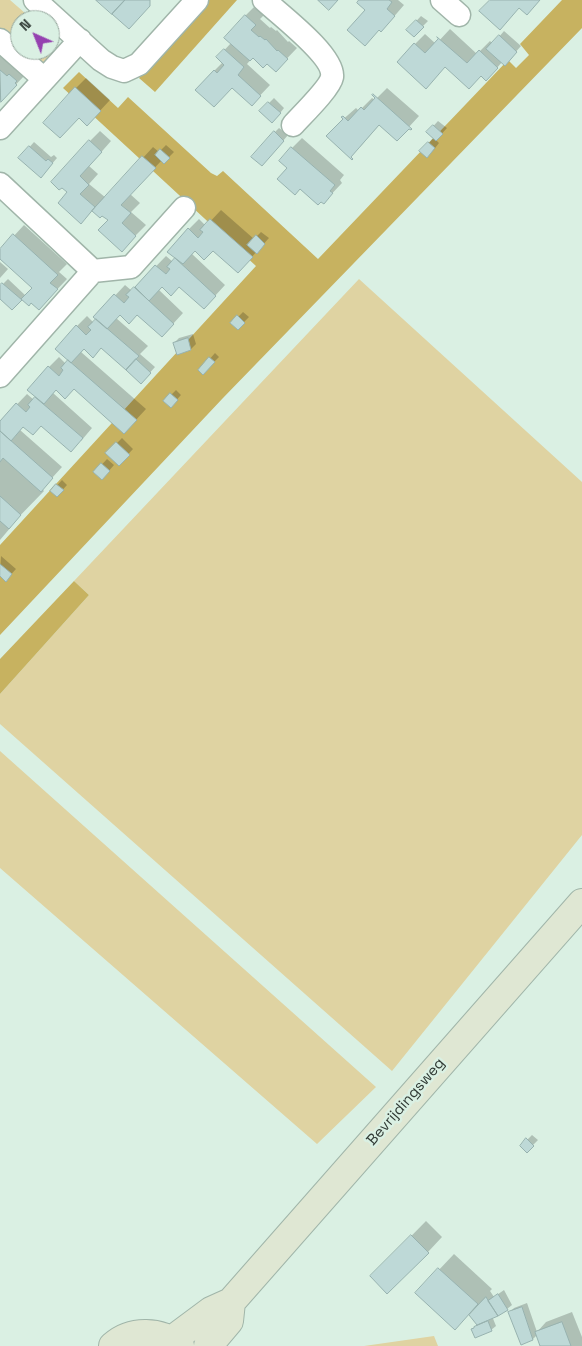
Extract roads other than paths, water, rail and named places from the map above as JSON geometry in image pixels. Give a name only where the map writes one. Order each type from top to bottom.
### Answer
[{"type":"main road","name":"Bevrijdingsweg","points":[[176,1343],[211,1311],[231,1302],[582,903]]},
{"type":"main road","name":"Bevrijdingsweg","points":[[208,1346],[229,1321],[231,1302]]},
{"type":"main road","points":[[113,1346],[119,1341],[136,1334],[154,1334],[176,1343]]},
{"type":"street","points":[[35,0],[112,68],[124,71],[139,64],[197,0]]},
{"type":"street","points":[[264,0],[318,49],[330,66],[332,77],[326,88],[293,125]]},
{"type":"street","points":[[442,0],[459,15]]},
{"type":"street","points":[[0,40],[44,79]]},
{"type":"street","points":[[0,128],[80,40]]},
{"type":"street","points":[[0,184],[94,271]]},
{"type":"street","points":[[0,376],[94,271],[131,267],[184,208]]}]
